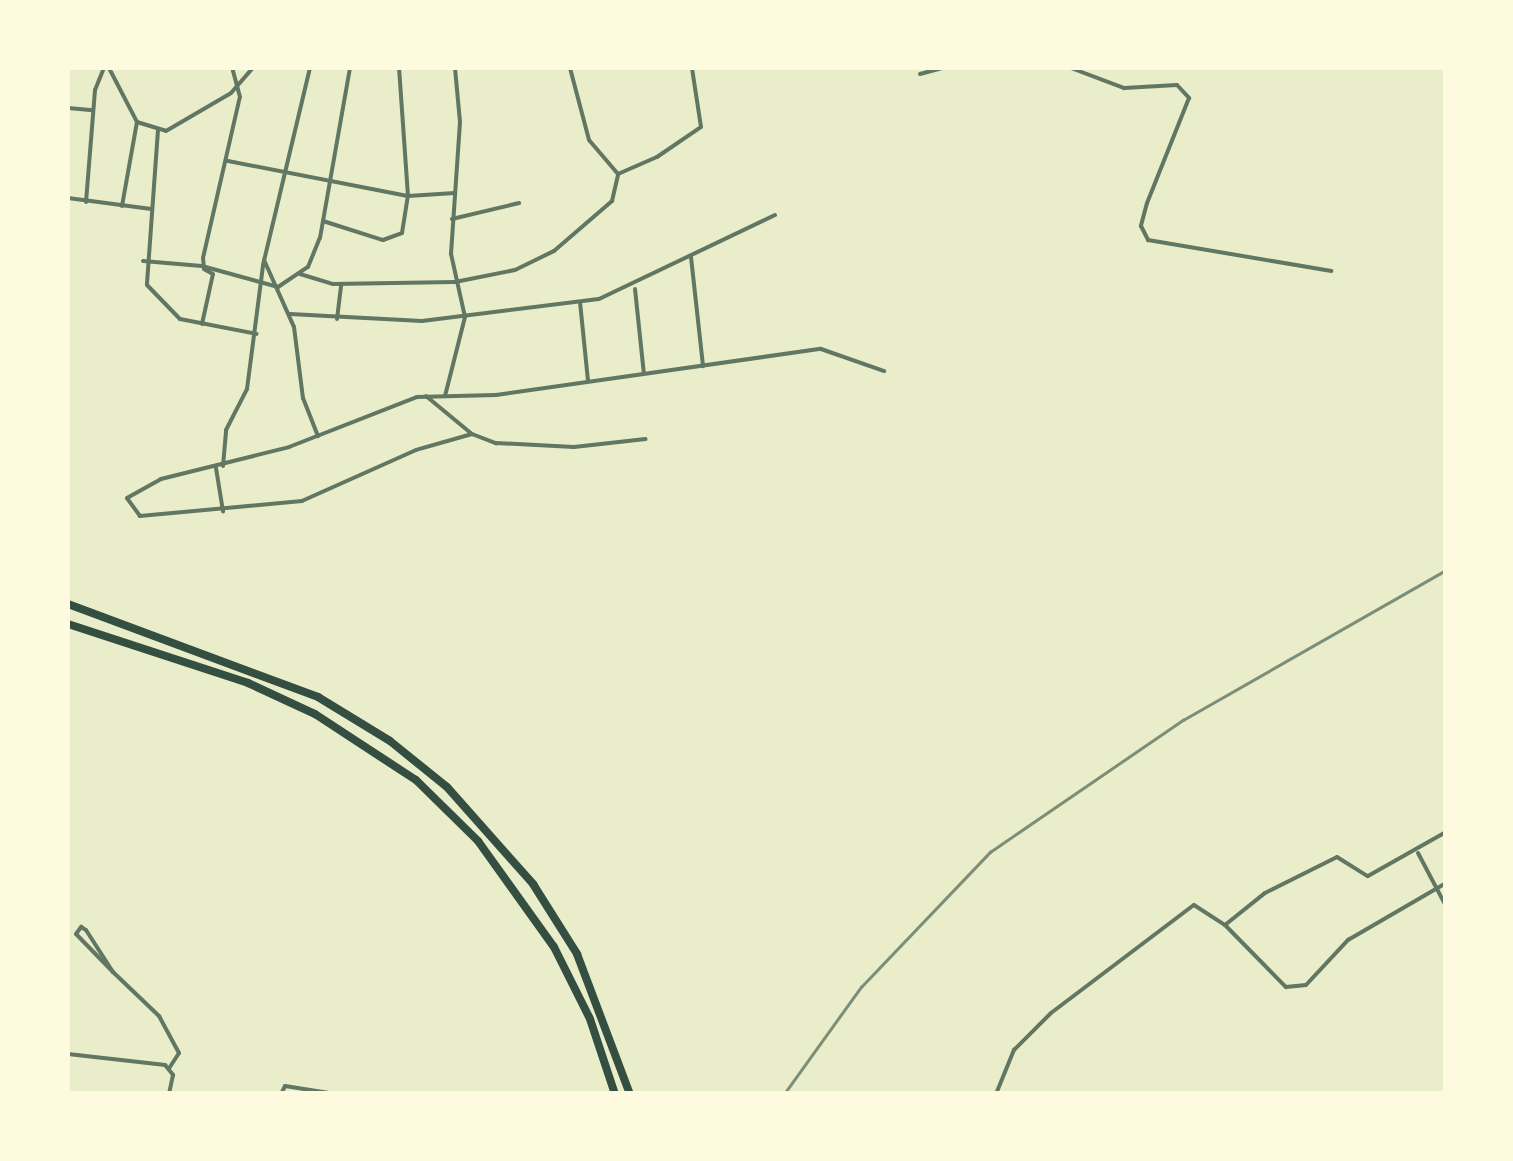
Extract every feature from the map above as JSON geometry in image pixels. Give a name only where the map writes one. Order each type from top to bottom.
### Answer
[{"type":"highway","points":[[68,604],[279,679],[418,761],[533,884],[577,954],[616,1043],[630,1094]]},
{"type":"highway","points":[[68,624],[248,683],[346,732],[416,780],[478,841],[530,910],[570,975],[602,1050],[615,1094]]},
{"type":"street","points":[[86,202],[93,110],[107,68]]},
{"type":"street","points":[[107,68],[137,122],[122,206]]},
{"type":"street","points":[[206,268],[240,97],[240,84],[232,68]]},
{"type":"street","points":[[137,122],[158,130],[174,130],[231,93],[253,68]]},
{"type":"street","points":[[223,466],[226,430],[247,389],[264,260],[310,68]]},
{"type":"street","points":[[278,287],[300,274],[316,256],[350,68]]},
{"type":"street","points":[[323,221],[396,239],[408,196],[399,68]]},
{"type":"street","points":[[445,396],[465,317],[455,282],[452,219],[460,122],[454,68]]},
{"type":"street","points":[[570,68],[589,140],[618,174]]},
{"type":"street","points":[[618,174],[657,158],[700,127],[692,68]]},
{"type":"street","points":[[920,74],[942,68]]},
{"type":"street","points":[[1071,68],[1124,88],[1177,86],[1189,98],[1146,203],[1141,226],[1148,240],[1331,271]]},
{"type":"street","points":[[231,93],[240,97]]},
{"type":"street","points":[[68,108],[93,110]]},
{"type":"street","points":[[158,130],[144,261],[154,295],[172,314],[201,325],[257,334]]},
{"type":"street","points":[[227,160],[408,196],[455,193]]},
{"type":"street","points":[[300,274],[341,284],[455,282],[515,270],[554,251],[612,200],[618,174]]},
{"type":"street","points":[[68,198],[151,210]]},
{"type":"street","points":[[452,219],[519,203]]},
{"type":"street","points":[[290,314],[337,319],[465,317],[580,302],[634,288],[775,215]]},
{"type":"street","points":[[691,256],[703,366]]},
{"type":"street","points":[[264,260],[290,314],[303,398],[318,436]]},
{"type":"street","points":[[144,261],[206,268],[278,287]]},
{"type":"street","points":[[201,325],[213,274],[206,268]]},
{"type":"street","points":[[337,319],[341,284]]},
{"type":"street","points":[[634,288],[644,374]]},
{"type":"street","points":[[580,302],[588,382]]},
{"type":"street","points":[[472,434],[416,450],[311,498],[223,511],[140,516],[127,498],[161,479],[223,466],[426,396],[588,382],[821,349],[884,371]]},
{"type":"street","points":[[426,396],[472,434],[534,448],[646,439]]},
{"type":"street","points":[[216,468],[223,511]]},
{"type":"street","points":[[1225,925],[1265,893],[1337,857],[1368,876],[1418,853],[1446,832]]},
{"type":"street","points":[[1418,853],[1446,906]]},
{"type":"street","points":[[996,1094],[1014,1050],[1050,1013],[1194,904],[1225,925],[1286,988],[1306,985],[1348,940],[1446,882]]},
{"type":"street","points":[[113,972],[100,966],[78,929],[84,928],[113,972],[165,1027],[179,1055],[170,1067],[168,1094]]},
{"type":"street","points":[[68,1054],[170,1067]]},
{"type":"street","points":[[281,1094],[286,1086],[335,1094]]},
{"type":"railway","points":[[784,1094],[861,987],[990,852],[1183,720],[1446,570]]}]
